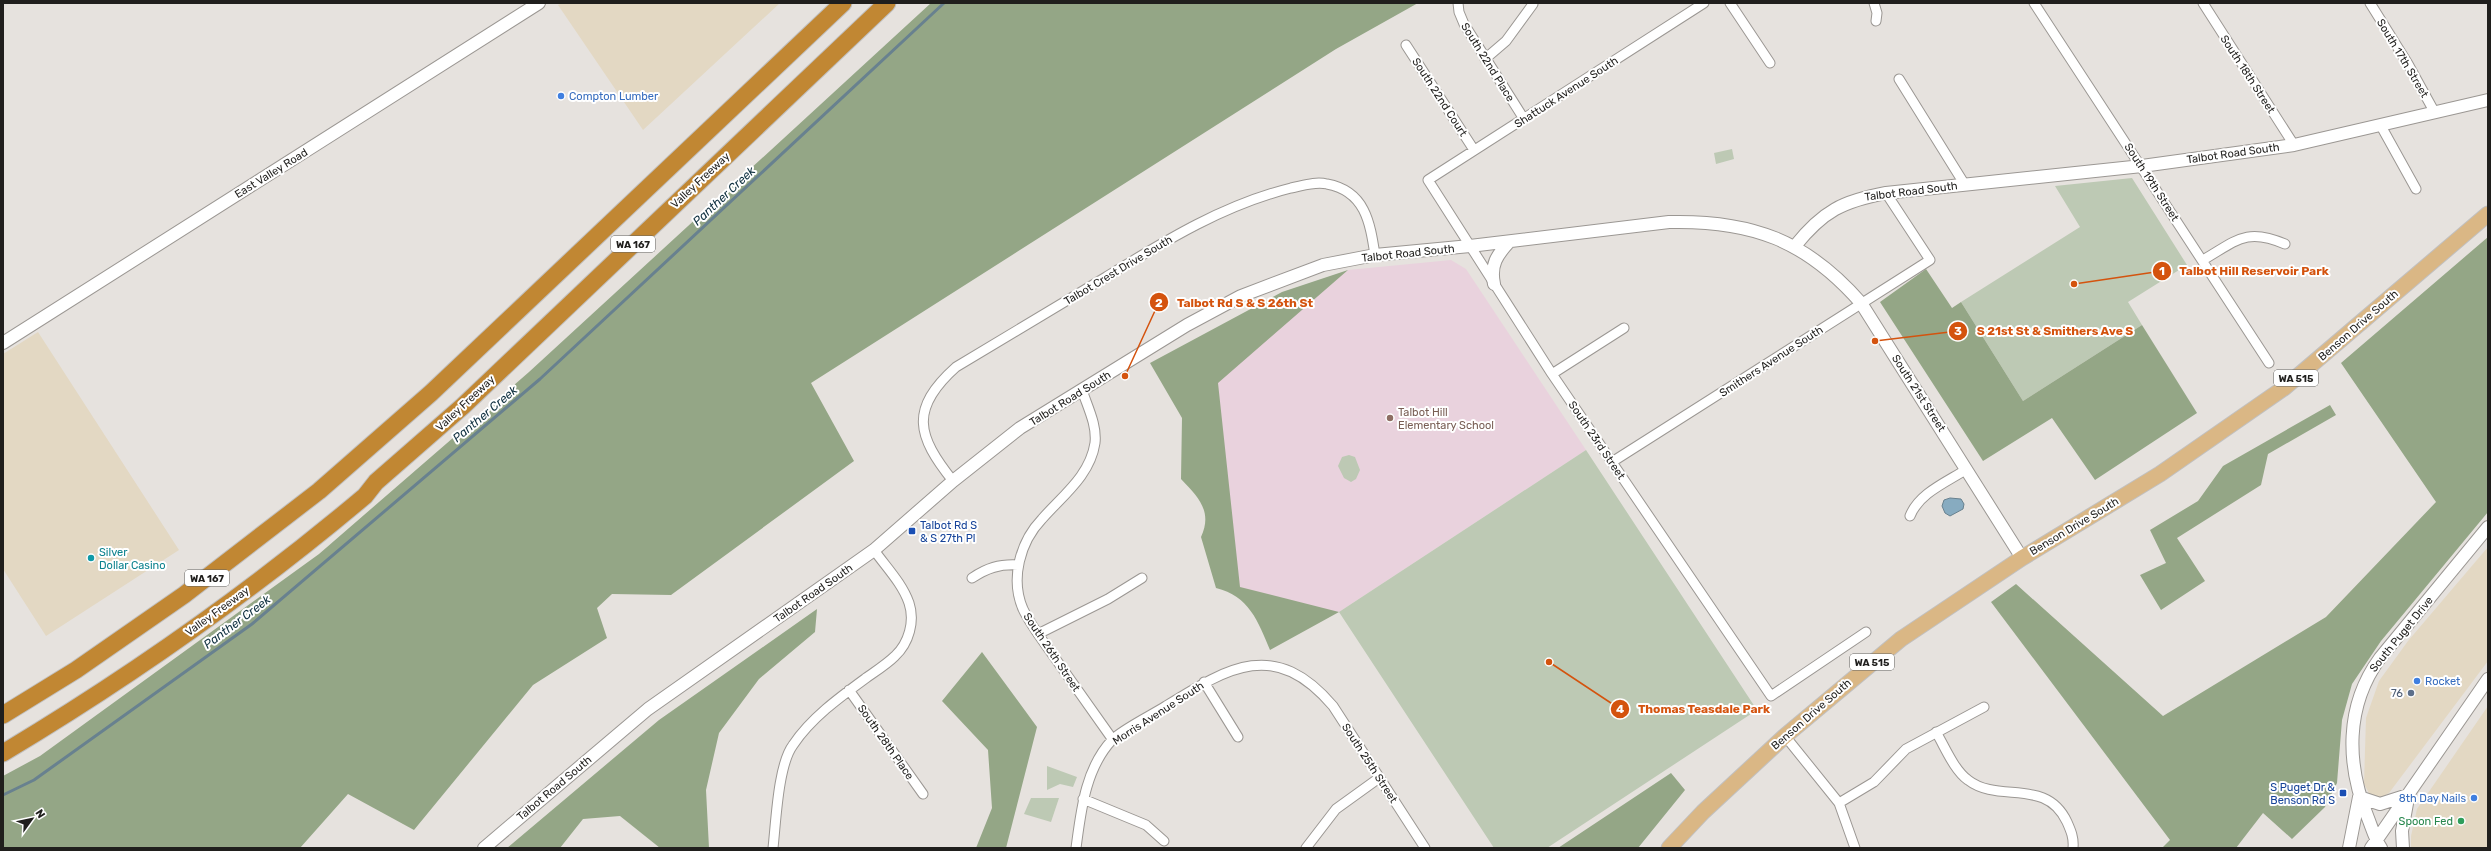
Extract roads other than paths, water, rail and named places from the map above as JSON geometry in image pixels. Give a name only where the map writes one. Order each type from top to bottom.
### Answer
[{"type":"highway","name":"WA 167","points":[[3,715],[76,670],[184,595],[319,491],[453,373],[843,3]]},
{"type":"highway","name":"Valley Freeway","points":[[3,753],[90,700],[238,597],[365,496],[376,482],[463,406],[887,3]]},
{"type":"highway","points":[[3,744],[81,696],[167,638],[248,579],[355,493],[376,482]]},
{"type":"main road","name":"Benson Drive South","points":[[1669,848],[1703,812],[1785,736],[1901,639],[2022,558],[2160,474],[2284,388],[2488,214]]},
{"type":"street","name":"East Valley Road","points":[[3,343],[539,3]]},
{"type":"street","name":"South 22nd Place","points":[[1458,3],[1459,12],[1464,24],[1524,119]]},
{"type":"street","name":"Shattuck Avenue South","points":[[1428,180],[1704,3]]},
{"type":"street","points":[[1730,3],[1770,63]]},
{"type":"street","points":[[1874,3],[1877,13],[1876,21]]},
{"type":"street","name":"South 19th Street","points":[[2034,3],[2142,166],[2269,363]]},
{"type":"street","name":"South 18th Street","points":[[2203,3],[2294,145]]},
{"type":"street","name":"South 17th Street","points":[[2370,3],[2408,64],[2435,113]]},
{"type":"street","points":[[1485,59],[1506,41],[1533,4]]},
{"type":"street","name":"South 22nd Court","points":[[1406,45],[1474,150]]},
{"type":"street","points":[[1899,79],[1965,185]]},
{"type":"street","name":"Talbot Road South","points":[[484,848],[648,709],[874,550],[953,481],[1020,428],[1187,325],[1241,296],[1323,265],[1375,255],[1509,242],[1669,222],[1698,221],[1752,229],[1795,246],[1810,226],[1838,206],[1856,199],[1886,193],[2142,166],[2294,145],[2488,100]]},
{"type":"street","points":[[2381,126],[2416,189]]},
{"type":"street","name":"South 23rd Street","points":[[1428,180],[1552,374],[1771,696],[1866,632]]},
{"type":"street","name":"Talbot Crest Drive South","points":[[953,481],[936,459],[926,442],[923,423],[925,406],[943,379],[956,367],[1209,216],[1275,192],[1310,184],[1326,183],[1348,193],[1365,210],[1370,224],[1375,255]]},
{"type":"street","name":"Smithers Avenue South","points":[[1612,462],[1930,260],[1886,193]]},
{"type":"street","points":[[2203,260],[2244,237],[2254,234],[2285,244]]},
{"type":"street","points":[[1494,284],[1492,272],[1497,256],[1509,242]]},
{"type":"street","name":"South 21st Street","points":[[1795,246],[1829,271],[1861,303],[2022,558]]},
{"type":"street","points":[[1552,374],[1624,328]]},
{"type":"street","name":"South 26th Street","points":[[1082,390],[1095,426],[1095,444],[1089,462],[1070,492],[1041,520],[1029,537],[1018,565],[1018,586],[1023,609],[1038,634],[1113,740]]},
{"type":"street","points":[[1910,516],[1916,503],[1967,469]]},
{"type":"street","name":"South Puget Drive","points":[[2376,846],[2359,797],[2352,760],[2354,715],[2367,675],[2488,527]]},
{"type":"street","points":[[773,848],[784,766],[792,746],[813,721],[849,690],[896,656],[910,630],[912,619],[909,604],[902,589],[874,550]]},
{"type":"street","points":[[972,578],[982,571],[1002,564],[1018,565]]},
{"type":"street","points":[[1038,634],[1108,599],[1142,578]]},
{"type":"street","name":"Morris Avenue South","points":[[1076,848],[1083,799],[1094,770],[1113,740],[1204,682],[1236,668],[1264,664],[1279,666],[1310,683]]},
{"type":"street","points":[[2376,846],[2408,795],[2488,679]]},
{"type":"street","points":[[1204,682],[1238,737]]},
{"type":"street","name":"South 25th Street","points":[[1310,683],[1333,706],[1425,848]]},
{"type":"street","name":"South 28th Place","points":[[849,690],[923,794]]},
{"type":"street","points":[[1839,803],[1874,782],[1906,749],[1984,707]]},
{"type":"street","points":[[1936,732],[1968,780],[1984,787],[2033,794],[2047,799],[2058,806],[2071,830],[2073,848]]},
{"type":"street","points":[[1785,736],[1839,803],[1855,847]]},
{"type":"street","points":[[1306,848],[1336,810],[1379,778]]},
{"type":"street","points":[[2349,848],[2359,797],[2380,804],[2408,795]]},
{"type":"street","points":[[2403,848],[2402,831],[2408,795]]},
{"type":"street","points":[[1083,799],[1146,824],[1164,841]]},
{"type":"water","points":[[1950,498],[1961,499],[1964,504],[1963,509],[1950,516],[1945,513],[1942,506],[1944,500]]},
{"type":"waterway","name":"Panther Creek","points":[[3,795],[34,780],[252,624],[540,379],[944,3]]},
{"type":"place","name":"Compton Lumber","points":[[561,96]]},
{"type":"place","name":"Talbot Hill Reservoir Park","points":[[2074,284]]},
{"type":"place","name":"S 21st St & Smithers Ave S","points":[[1875,341]]},
{"type":"place","name":"Talbot Rd S & S 26th St","points":[[1125,376]]},
{"type":"place","name":"Talbot Hill Elementary School","points":[[1390,418]]},
{"type":"place","name":"Talbot Rd S & S 27th Pl","points":[[912,531]]},
{"type":"place","name":"Silver Dollar Casino","points":[[91,558]]},
{"type":"place","name":"Thomas Teasdale Park","points":[[1549,662]]},
{"type":"place","name":"Rocket","points":[[2417,681]]},
{"type":"place","name":"76","points":[[2411,693]]},
{"type":"place","name":"S Puget Dr & Benson Rd S","points":[[2343,793]]},
{"type":"place","name":"8th Day Nails","points":[[2474,798]]},
{"type":"place","name":"Spoon Fed","points":[[2461,821]]}]
